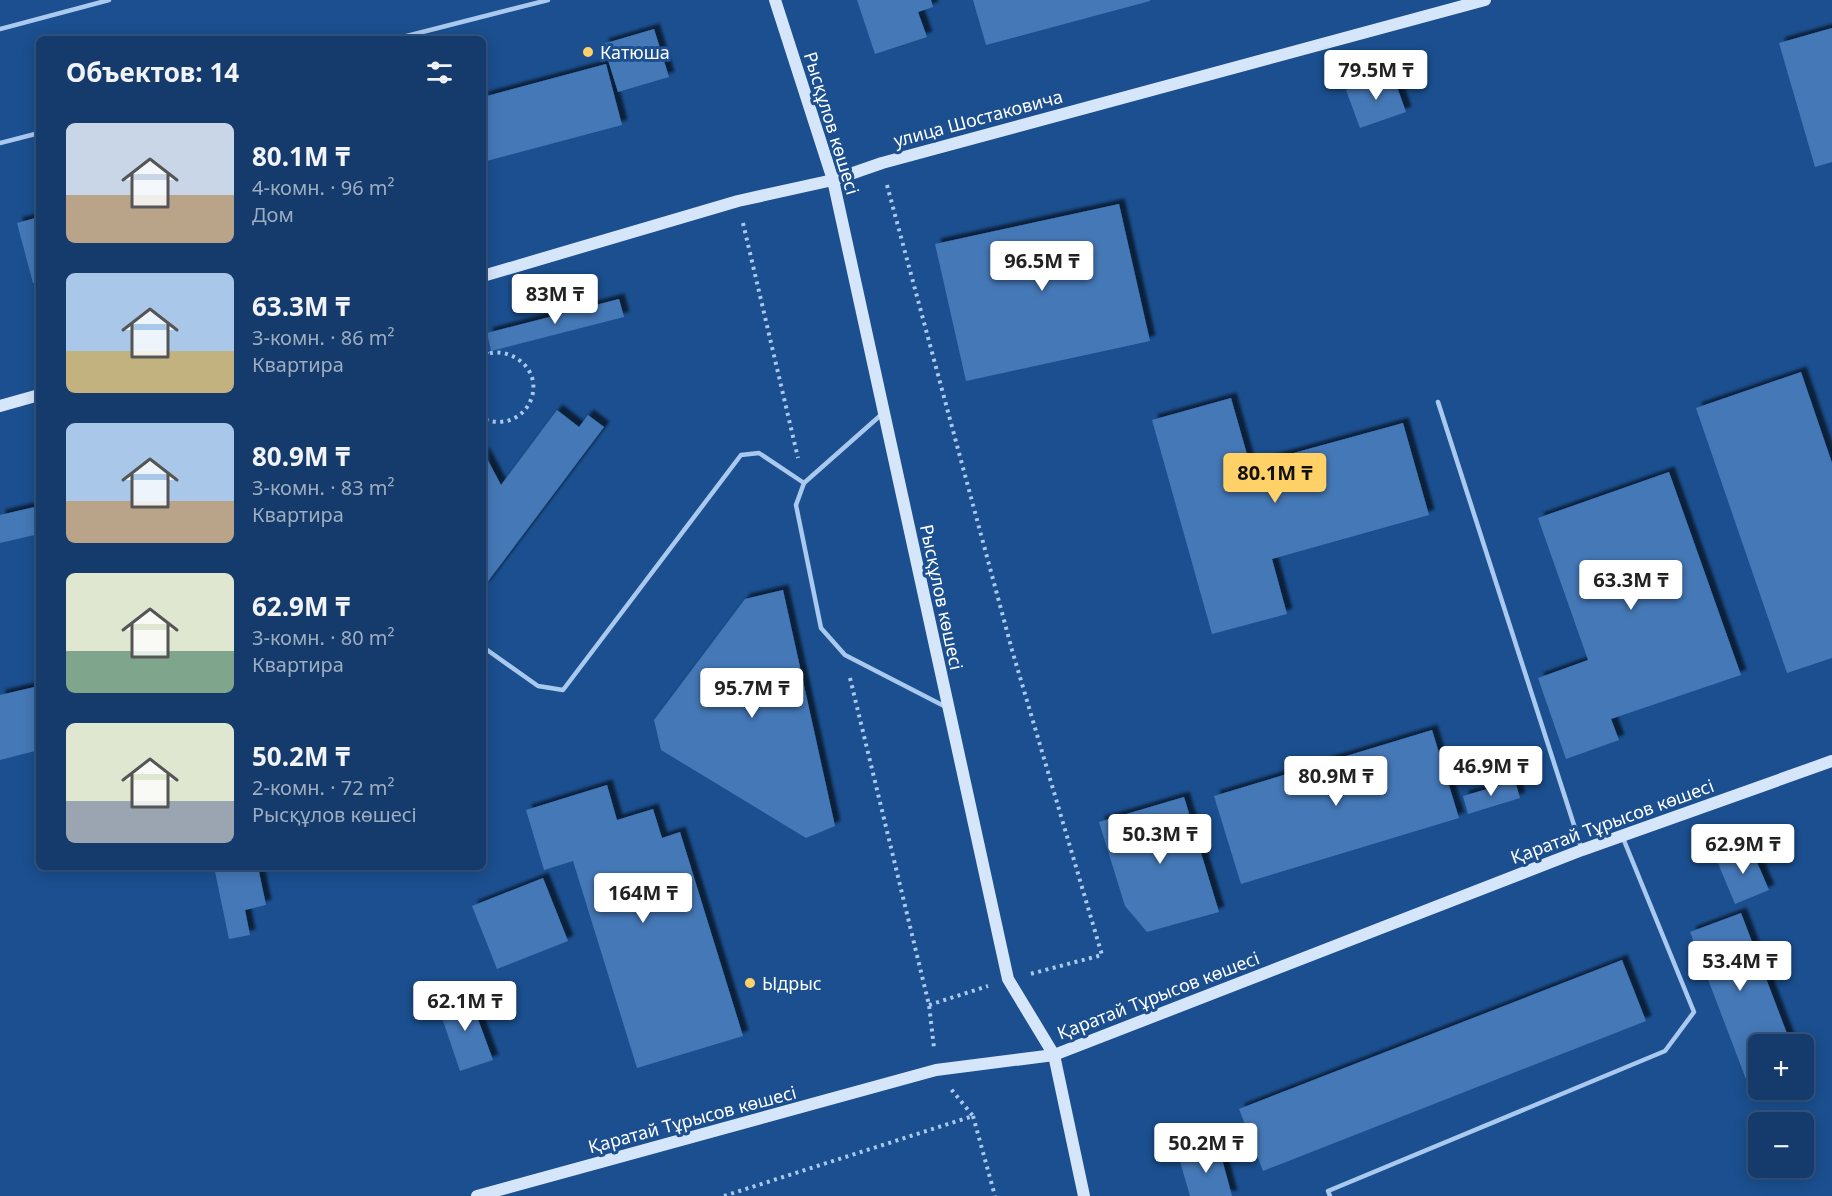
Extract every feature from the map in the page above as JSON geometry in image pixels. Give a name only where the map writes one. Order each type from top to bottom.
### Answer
[{"type":"street","name":"Рысқұлов көшесі","points":[[775,0],[833,180],[1008,980],[1054,1055],[1084,1196]]},
{"type":"street","name":"улица Шостаковича","points":[[486,275],[738,201],[833,180],[882,163],[1485,0]]},
{"type":"street","points":[[0,406],[36,396]]},
{"type":"street","name":"Қаратай Тұрысов көшесі","points":[[477,1196],[936,1070],[1054,1055],[1582,850],[1832,761]]},
{"type":"lane","points":[[0,29],[109,0]]},
{"type":"lane","points":[[510,0],[512,8]]},
{"type":"lane","points":[[406,36],[548,0]]},
{"type":"lane","points":[[0,143],[36,134]]},
{"type":"lane","points":[[1438,402],[1582,850]]},
{"type":"lane","points":[[884,412],[804,483],[796,505],[821,628],[844,655],[948,708]]},
{"type":"lane","points":[[486,649],[538,686],[563,690],[741,455],[759,453],[804,483]]},
{"type":"lane","points":[[1329,1196],[1328,1191],[1665,1052],[1694,1012],[1622,837]]},
{"type":"path","points":[[882,163],[1012,650],[1102,955],[1008,980],[929,1005]]},
{"type":"path","points":[[486,355],[504,352],[520,359],[531,372],[534,389],[529,405],[518,418],[501,423],[486,420]]},
{"type":"path","points":[[973,1116],[995,1196]]},
{"type":"building","points":[[857,0],[931,0],[933,7],[918,12],[927,37],[875,54]]},
{"type":"building","points":[[973,0],[1150,0],[1150,1],[986,45]]},
{"type":"building","points":[[1832,28],[1832,162],[1815,167],[1779,43]]},
{"type":"building","points":[[654,29],[669,77],[618,92],[603,44]]},
{"type":"building","points":[[606,64],[622,125],[486,161],[486,96]]},
{"type":"building","points":[[1392,73],[1406,112],[1360,128],[1346,90]]},
{"type":"building","points":[[1119,204],[1150,341],[966,381],[935,244]]},
{"type":"building","points":[[36,218],[36,282],[33,283],[17,223]]},
{"type":"building","points":[[619,299],[624,317],[491,351],[487,333]]},
{"type":"building","points":[[1801,372],[1832,463],[1832,658],[1787,673],[1696,408]]},
{"type":"building","points":[[1231,398],[1250,465],[1403,423],[1429,515],[1272,559],[1287,614],[1212,634],[1152,420]]},
{"type":"building","points":[[557,410],[579,427],[588,415],[604,427],[486,584],[486,457],[501,485]]},
{"type":"building","points":[[1669,472],[1741,675],[1611,719],[1619,740],[1566,759],[1538,678],[1588,660],[1538,518]]},
{"type":"building","points":[[36,507],[36,535],[0,543],[0,515]]},
{"type":"building","points":[[783,590],[835,826],[806,838],[661,750],[654,720],[745,599]]},
{"type":"building","points":[[36,687],[36,751],[0,760],[0,695]]},
{"type":"building","points":[[1432,730],[1459,818],[1241,884],[1214,796]]},
{"type":"building","points":[[1515,781],[1520,798],[1468,814],[1463,796]]},
{"type":"building","points":[[607,785],[617,820],[653,809],[662,838],[680,832],[743,1036],[637,1068],[573,861],[544,870],[526,810]]},
{"type":"building","points":[[1184,797],[1219,912],[1147,932],[1125,906],[1099,822]]},
{"type":"building","points":[[1750,846],[1769,890],[1735,904],[1717,861]]},
{"type":"building","points":[[215,870],[259,870],[266,905],[245,910],[250,935],[229,939]]},
{"type":"building","points":[[543,878],[568,941],[497,969],[472,906]]},
{"type":"building","points":[[1741,913],[1787,1034],[1748,1034],[1748,1084],[1690,932]]},
{"type":"building","points":[[1622,960],[1646,1021],[1263,1171],[1239,1109]]},
{"type":"building","points":[[468,992],[493,1060],[460,1071],[437,1003]]},
{"type":"building","points":[[1219,1148],[1232,1196],[1190,1196],[1179,1158]]},
{"type":"place","name":"Катюша","points":[[588,52]]},
{"type":"place","name":"Ыдрыс","points":[[750,983]]}]
